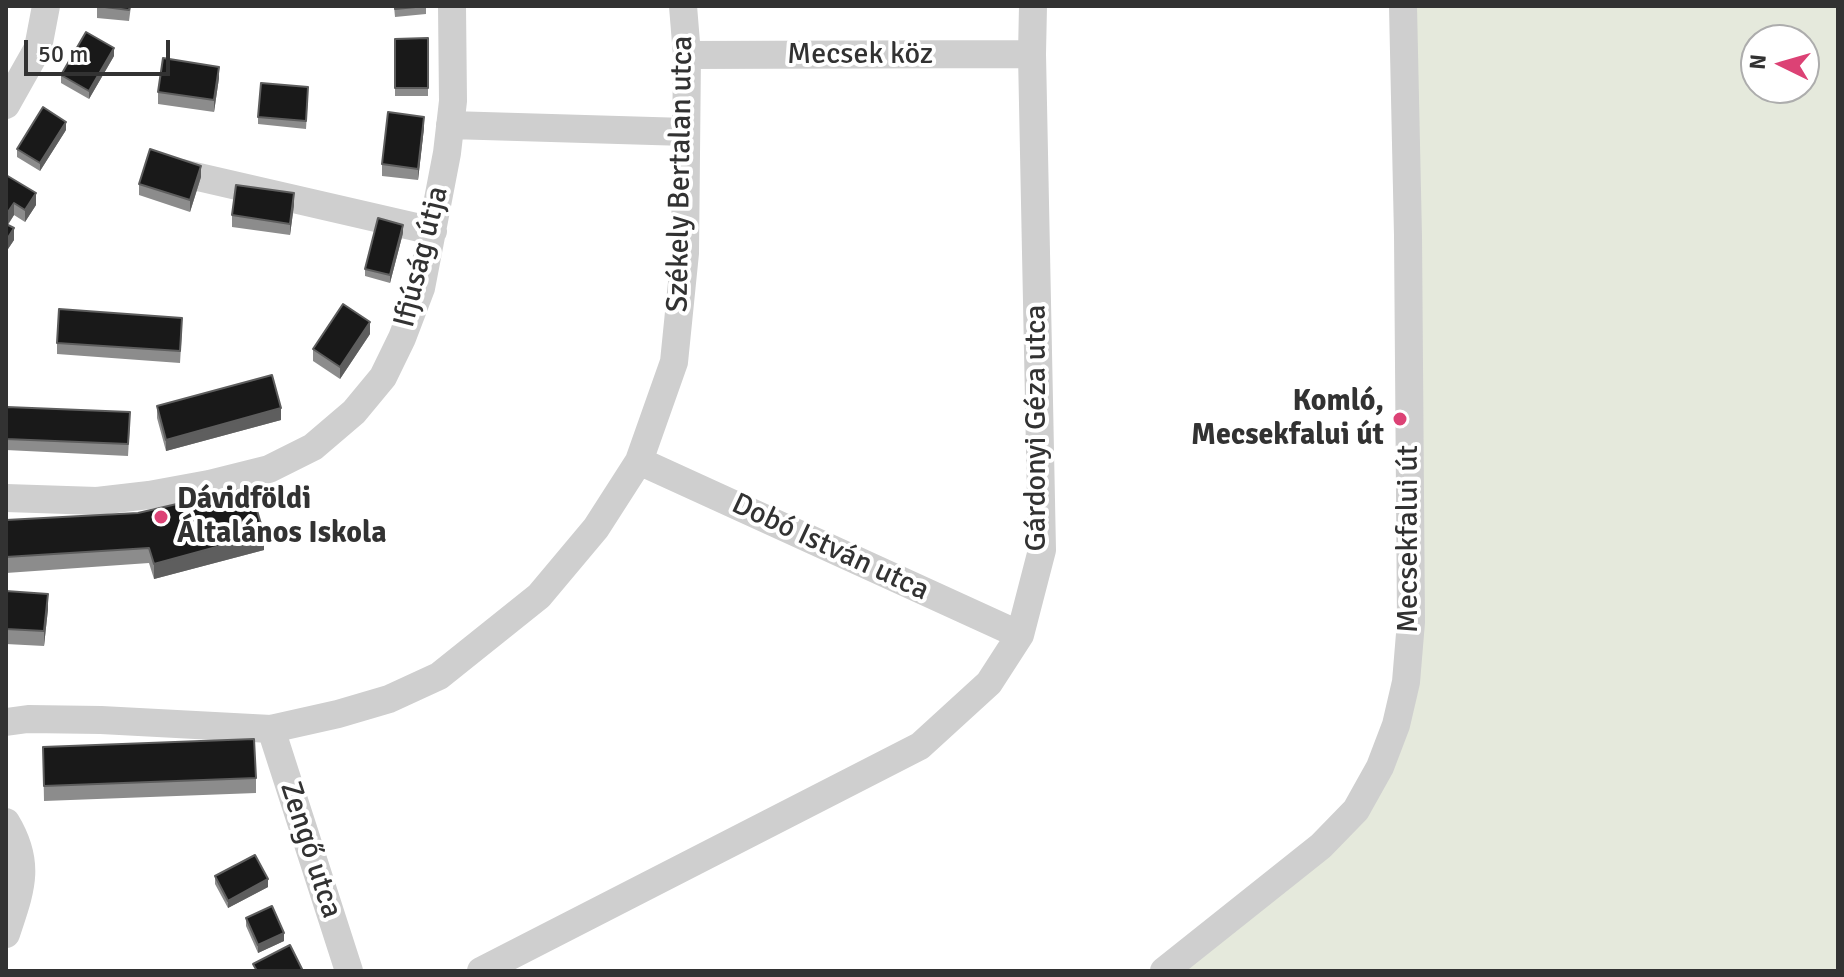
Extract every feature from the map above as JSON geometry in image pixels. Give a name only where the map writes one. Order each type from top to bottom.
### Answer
[{"type":"street","points":[[6,105],[38,48],[46,6]]},
{"type":"street","name":"Ifjúság útja","points":[[6,498],[97,501],[209,484],[269,469],[313,447],[354,412],[383,377],[421,288],[450,125],[454,87],[452,6]]},
{"type":"street","name":"Székely Bertalan utca","points":[[6,722],[28,719],[101,720],[271,729],[338,714],[389,699],[439,676],[539,596],[596,528],[639,461],[674,362],[685,253],[687,55],[683,6]]},
{"type":"street","name":"Gárdonyi Géza utca","points":[[481,971],[920,746],[989,683],[1020,635],[1042,550],[1033,6]]},
{"type":"street","name":"Mecsekfalui út","points":[[1164,971],[1321,846],[1356,810],[1380,767],[1396,725],[1406,682],[1411,622],[1403,6]]},
{"type":"street","name":"Mecsek köz","points":[[687,55],[1032,54]]},
{"type":"street","points":[[450,125],[686,132]]},
{"type":"street","points":[[181,173],[433,231]]},
{"type":"street","name":"Dobó István utca","points":[[639,461],[1020,635]]},
{"type":"street","name":"Zengő utca","points":[[271,729],[349,971]]},
{"type":"street","points":[[6,822],[15,840],[23,875],[6,934]]},
{"type":"shaded area","points":[[1403,6],[1838,6],[1838,971],[1164,971],[1356,810],[1406,682]]},
{"type":"building","points":[[97,6],[130,6],[129,10]]},
{"type":"building","points":[[395,6],[426,6],[395,9]]},
{"type":"building","points":[[86,32],[114,48],[89,91],[61,75]]},
{"type":"building","points":[[428,38],[428,88],[395,88],[395,39]]},
{"type":"building","points":[[163,58],[219,67],[214,100],[158,92]]},
{"type":"building","points":[[261,83],[308,87],[306,121],[258,117]]},
{"type":"building","points":[[43,107],[66,122],[40,163],[17,149]]},
{"type":"building","points":[[388,112],[424,117],[418,169],[382,164]]},
{"type":"building","points":[[150,149],[201,166],[190,200],[139,184]]},
{"type":"building","points":[[6,175],[36,193],[25,210],[14,203],[6,215]]},
{"type":"building","points":[[236,185],[294,193],[290,224],[232,215]]},
{"type":"building","points":[[378,218],[403,225],[390,275],[365,269]]},
{"type":"building","points":[[6,224],[14,228],[6,241]]},
{"type":"building","points":[[343,304],[370,322],[340,367],[313,349]]},
{"type":"building","points":[[59,309],[182,318],[180,351],[57,343]]},
{"type":"building","points":[[272,375],[281,408],[166,440],[157,406]]},
{"type":"building","points":[[7,407],[130,412],[128,444],[6,439]]},
{"type":"building","points":[[250,487],[264,534],[154,564],[149,548],[6,557],[6,520],[138,513]]},
{"type":"building","points":[[6,591],[48,594],[44,631],[6,629]]},
{"type":"building","points":[[254,739],[256,778],[44,786],[43,747]]},
{"type":"building","points":[[255,855],[268,879],[228,901],[215,876]]},
{"type":"building","points":[[272,906],[284,933],[258,945],[246,918]]},
{"type":"building","points":[[290,945],[303,971],[257,971],[253,964]]},
{"type":"place","name":"Komló, Mecsekfalui út","points":[[1400,419]]},
{"type":"place","name":"Dávidföldi Általános Iskola","points":[[161,517]]}]
